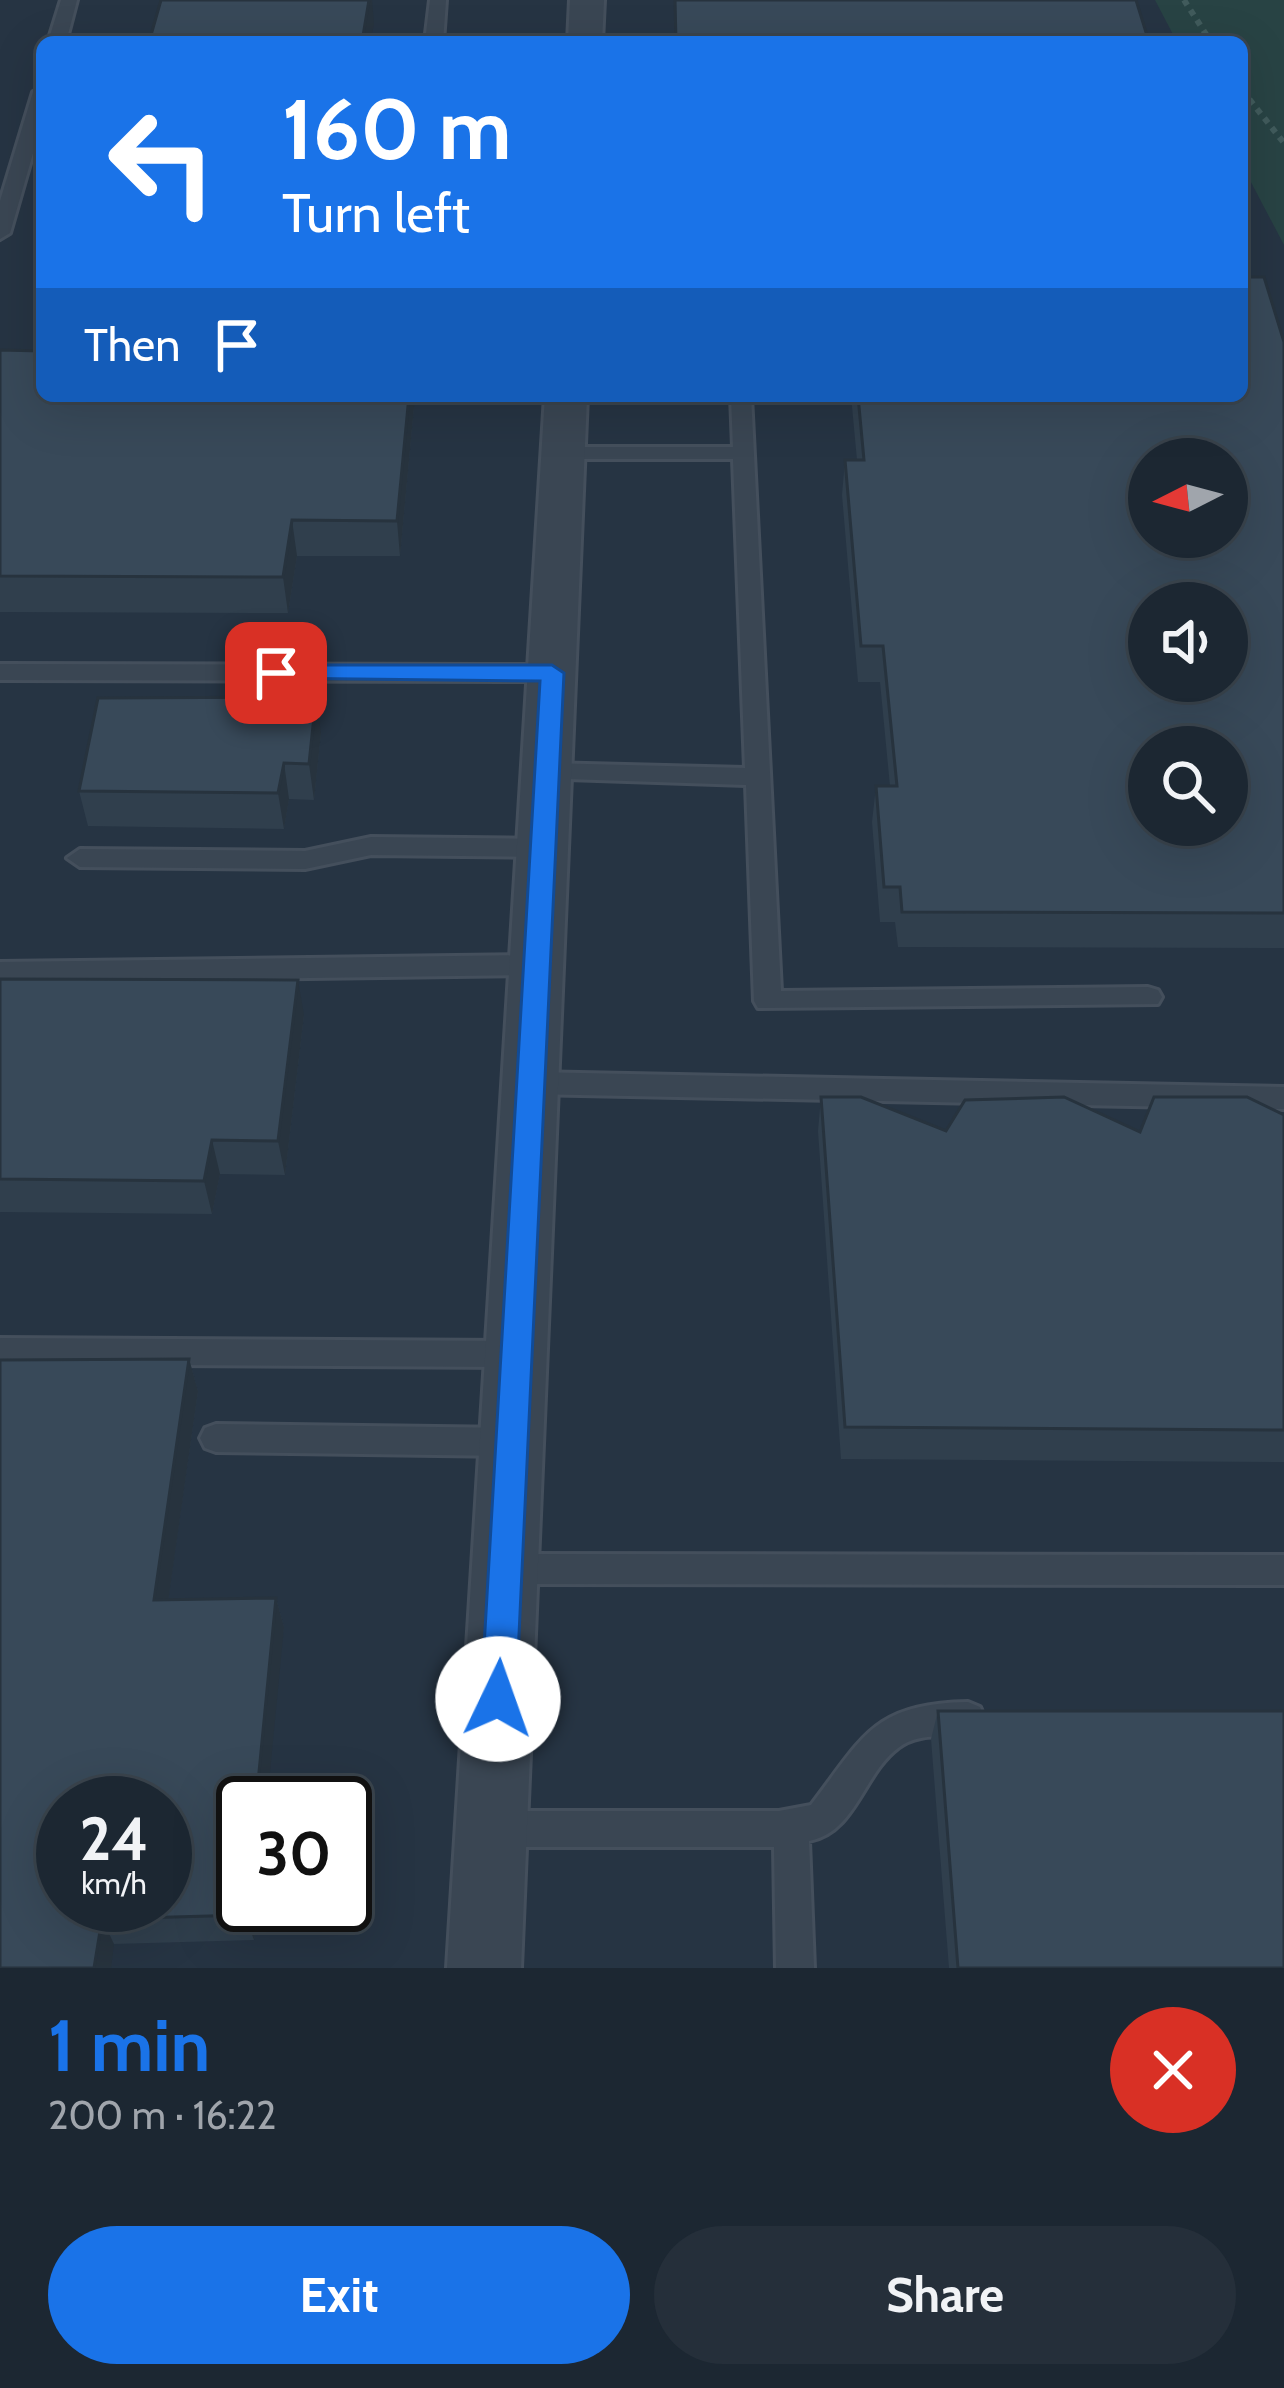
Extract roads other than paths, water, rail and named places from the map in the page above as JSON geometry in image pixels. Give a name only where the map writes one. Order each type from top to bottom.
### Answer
[{"type":"street","points":[[585,36],[587,0]]},
{"type":"street","points":[[484,1968],[566,402]]},
{"type":"lane","points":[[59,36],[69,0]]},
{"type":"lane","points":[[435,36],[438,0]]},
{"type":"lane","points":[[0,233],[36,112]]},
{"type":"lane","points":[[741,402],[768,1001],[1148,997]]},
{"type":"lane","points":[[563,453],[743,453]]},
{"type":"lane","points":[[0,672],[552,673]]},
{"type":"lane","points":[[547,772],[759,777]]},
{"type":"lane","points":[[80,858],[304,860],[371,846],[543,848]]},
{"type":"lane","points":[[0,972],[537,965]]},
{"type":"lane","points":[[531,1083],[1284,1098]]},
{"type":"lane","points":[[0,1351],[517,1354]]},
{"type":"lane","points":[[215,1438],[512,1442]]},
{"type":"lane","points":[[505,1569],[1284,1570]]},
{"type":"lane","points":[[492,1829],[791,1826],[821,1821],[885,1736],[922,1720],[1012,1718]]},
{"type":"lane","points":[[791,1826],[795,1968]]}]
